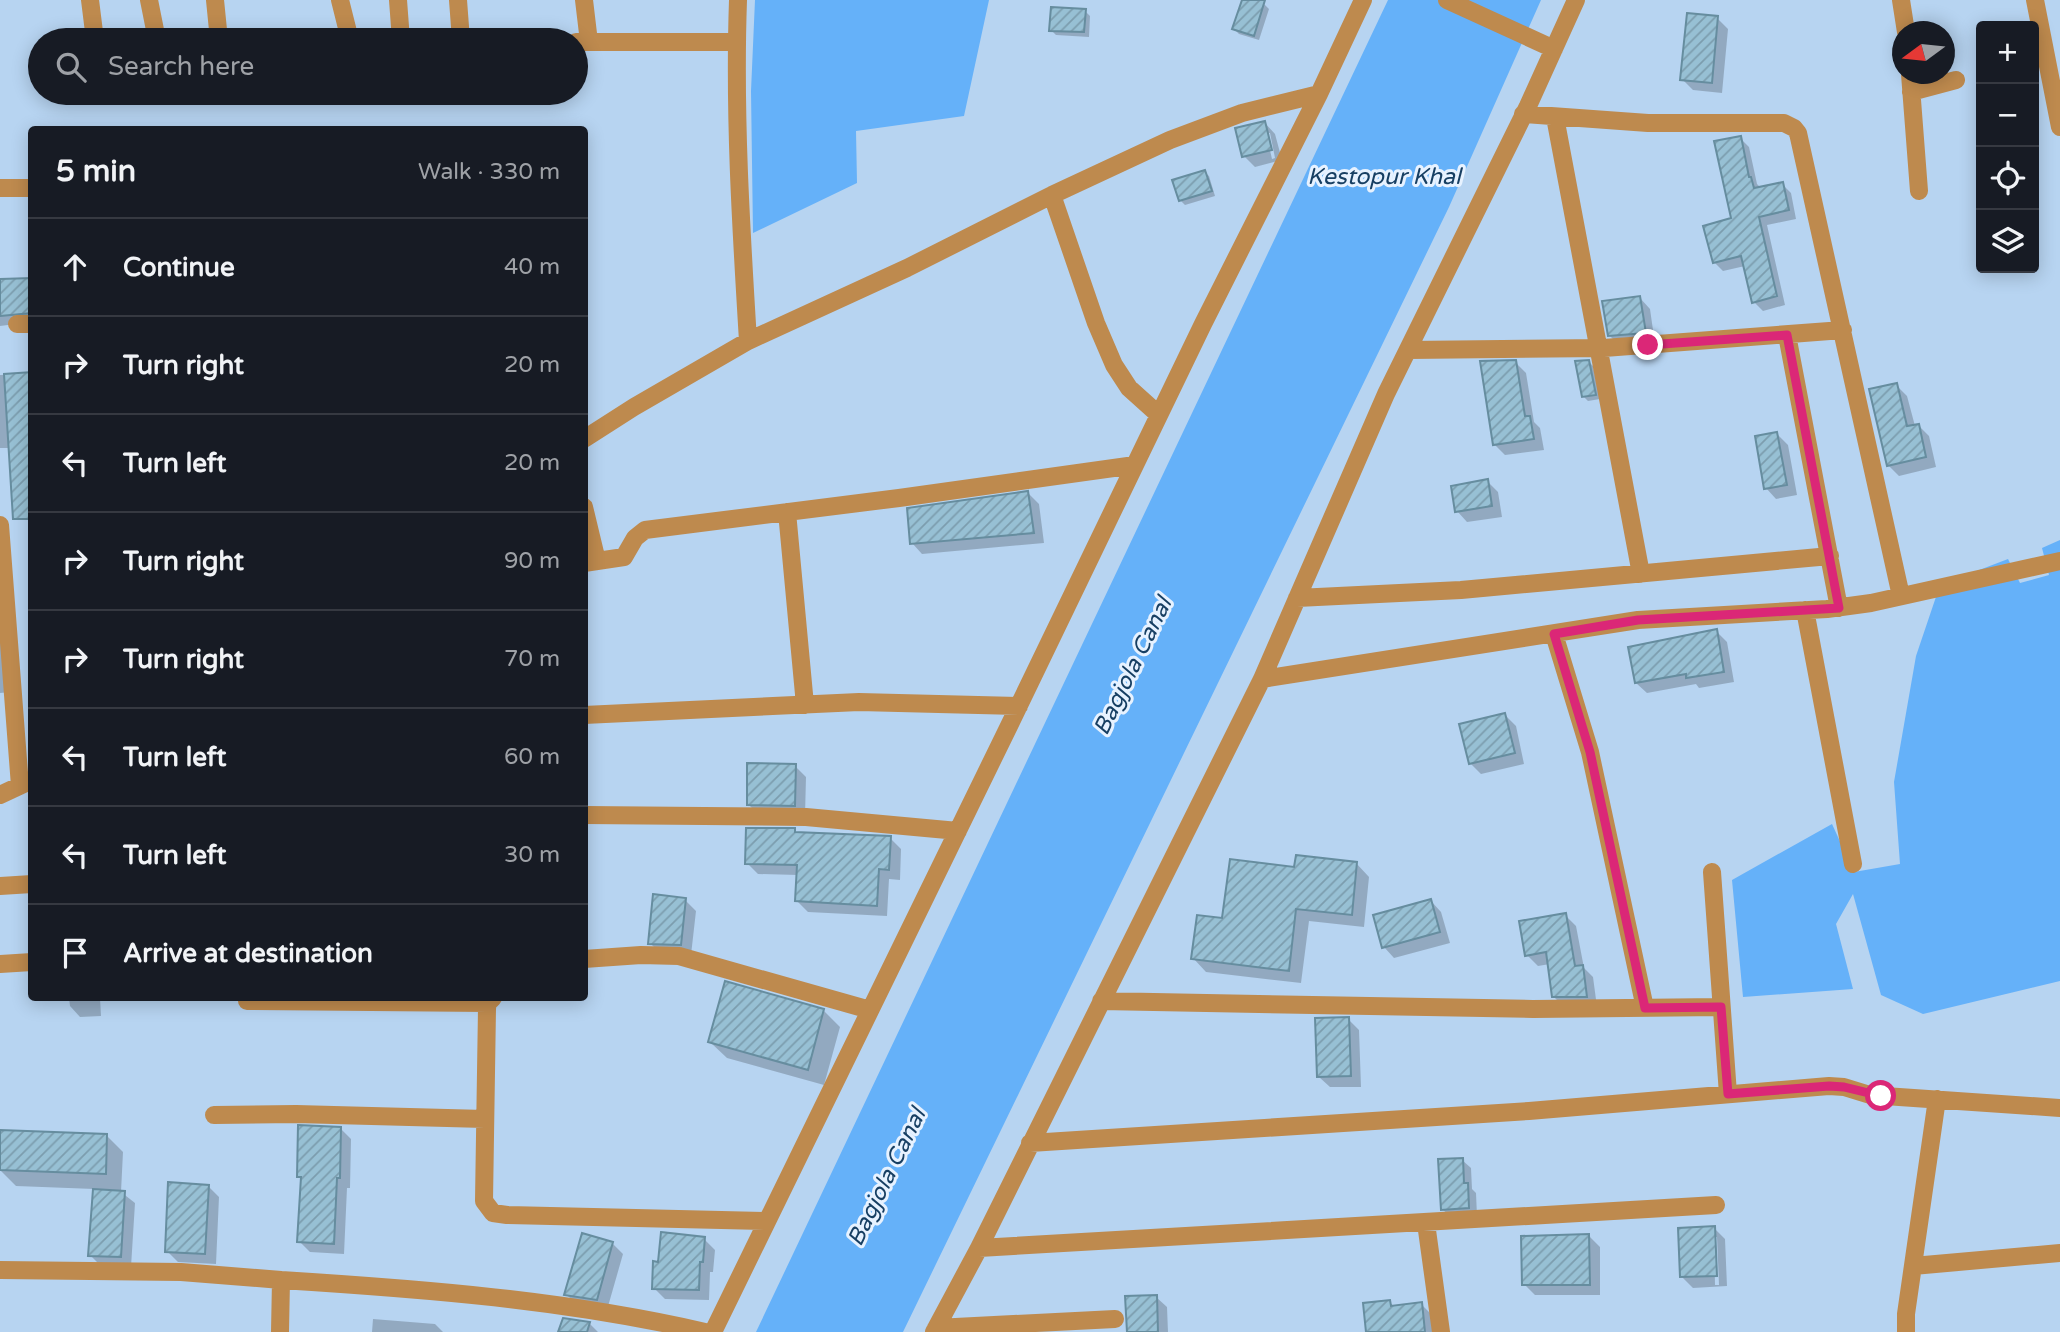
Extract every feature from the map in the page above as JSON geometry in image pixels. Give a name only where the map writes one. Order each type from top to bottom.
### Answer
[{"type":"street","points":[[89,0],[93,28]]},
{"type":"street","points":[[149,0],[155,28]]},
{"type":"street","points":[[215,0],[218,28]]},
{"type":"street","points":[[340,0],[346,28]]},
{"type":"street","points":[[398,0],[400,28]]},
{"type":"street","points":[[458,0],[460,28]]},
{"type":"street","points":[[583,28],[584,0]]},
{"type":"street","points":[[738,0],[736,42],[741,236],[748,341]]},
{"type":"street","points":[[713,1332],[1363,0]]},
{"type":"street","points":[[1447,0],[1554,49]]},
{"type":"street","points":[[935,1330],[979,1248],[1262,679],[1386,394],[1576,0]]},
{"type":"street","points":[[1901,0],[1904,21]]},
{"type":"street","points":[[2035,0],[2060,127]]},
{"type":"street","points":[[588,42],[736,42]]},
{"type":"street","points":[[1911,92],[1956,80]]},
{"type":"street","points":[[1911,84],[1919,191]]},
{"type":"street","points":[[588,436],[748,341],[907,268],[1052,195],[1170,140],[1242,113],[1319,94]]},
{"type":"street","points":[[1523,114],[1648,123],[1789,124],[1798,134],[1901,596]]},
{"type":"street","points":[[1555,117],[1641,574]]},
{"type":"street","points":[[0,188],[28,188]]},
{"type":"street","points":[[1052,195],[1096,323],[1114,365],[1129,388],[1159,415]]},
{"type":"street","points":[[1408,350],[1600,348],[1843,330]]},
{"type":"street","points":[[1787,335],[1839,608]]},
{"type":"street","points":[[588,538],[591,562],[624,556],[635,538],[645,530],[1135,465]]},
{"type":"street","points":[[788,512],[805,705]]},
{"type":"street","points":[[0,525],[26,783],[0,795]]},
{"type":"street","points":[[1297,598],[1461,590],[1830,556]]},
{"type":"street","points":[[1262,679],[1638,620],[1839,608],[2060,561]]},
{"type":"street","points":[[1805,610],[1853,864]]},
{"type":"street","points":[[1554,634],[1590,752],[1645,1008]]},
{"type":"street","points":[[588,715],[859,702],[1019,706]]},
{"type":"street","points":[[588,815],[806,817],[958,831]]},
{"type":"street","points":[[1712,872],[1728,1094]]},
{"type":"street","points":[[0,886],[28,884]]},
{"type":"street","points":[[588,959],[641,955],[679,956],[870,1010]]},
{"type":"street","points":[[0,964],[28,962]]},
{"type":"street","points":[[490,1001],[484,1201],[493,1213],[766,1221]]},
{"type":"street","points":[[1101,1001],[1533,1009],[1721,1007]]},
{"type":"street","points":[[1030,1143],[1529,1111],[1844,1087],[1870,1095],[2060,1108]]},
{"type":"street","points":[[1906,1332],[1906,1314],[1937,1099]]},
{"type":"street","points":[[215,1115],[296,1114],[485,1119]]},
{"type":"street","points":[[979,1248],[1716,1205]]},
{"type":"street","points":[[1426,1223],[1441,1332]]},
{"type":"street","points":[[1913,1266],[2060,1253]]},
{"type":"street","points":[[0,1270],[181,1272],[424,1289],[569,1306],[705,1332]]},
{"type":"street","points":[[281,1280],[281,1332]]},
{"type":"street","points":[[935,1330],[1115,1319]]},
{"type":"water","points":[[755,0],[989,0],[964,116],[856,131],[857,183],[753,233],[751,91]]},
{"type":"water","name":"Kestopur Khal","points":[[1388,0],[1541,0],[1449,207],[903,1332],[756,1332]]},
{"type":"water","points":[[2060,540],[2060,981],[1923,1014],[1881,995],[1853,894],[1836,924],[1853,989],[1743,997],[1732,880],[1832,824],[1854,872],[1900,864],[1894,782],[1916,656],[1940,585],[2008,559],[2020,583],[2049,575],[2042,548]]},
{"type":"building","points":[[1242,0],[1265,0],[1254,36],[1232,29]]},
{"type":"building","points":[[1051,7],[1086,9],[1084,32],[1049,31]]},
{"type":"building","points":[[1687,13],[1718,16],[1712,83],[1680,80]]},
{"type":"building","points":[[1265,121],[1272,150],[1242,157],[1235,128]]},
{"type":"building","points":[[1741,136],[1749,177],[1754,188],[1783,182],[1789,210],[1759,217],[1777,296],[1752,303],[1741,256],[1713,263],[1703,226],[1731,218],[1714,141]]},
{"type":"building","points":[[1205,170],[1212,191],[1179,201],[1172,180]]},
{"type":"building","points":[[28,278],[28,313],[0,316],[0,279]]},
{"type":"building","points":[[1640,296],[1646,333],[1608,336],[1602,301]]},
{"type":"building","points":[[1516,360],[1525,416],[1530,416],[1534,439],[1493,445],[1480,361]]},
{"type":"building","points":[[1589,360],[1596,395],[1582,397],[1575,361]]},
{"type":"building","points":[[28,372],[28,519],[13,519],[4,374]]},
{"type":"building","points":[[1897,383],[1907,426],[1919,424],[1926,457],[1887,466],[1869,389]]},
{"type":"building","points":[[1777,432],[1787,485],[1764,489],[1755,436]]},
{"type":"building","points":[[1488,479],[1492,506],[1455,512],[1451,486]]},
{"type":"building","points":[[1028,491],[1034,533],[910,544],[907,508]]},
{"type":"building","points":[[1717,629],[1724,672],[1686,678],[1686,674],[1635,683],[1628,647]]},
{"type":"building","points":[[1505,713],[1515,753],[1469,764],[1459,724]]},
{"type":"building","points":[[747,763],[796,764],[795,806],[747,805]]},
{"type":"building","points":[[746,828],[795,828],[795,832],[891,836],[889,870],[879,869],[877,906],[795,901],[797,865],[745,864]]},
{"type":"building","points":[[1296,855],[1357,862],[1352,915],[1296,909],[1289,971],[1191,959],[1197,915],[1222,918],[1230,859],[1294,867]]},
{"type":"building","points":[[653,894],[686,898],[681,945],[648,944]]},
{"type":"building","points":[[1431,899],[1440,932],[1382,948],[1373,915]]},
{"type":"building","points":[[1566,913],[1575,966],[1583,965],[1587,997],[1552,997],[1546,952],[1525,956],[1519,921]]},
{"type":"building","points":[[725,981],[824,1009],[808,1070],[708,1042]]},
{"type":"building","points":[[1349,1017],[1351,1076],[1317,1077],[1315,1018]]},
{"type":"building","points":[[298,1125],[341,1127],[334,1244],[297,1242],[301,1177],[297,1177]]},
{"type":"building","points":[[0,1130],[107,1134],[106,1174],[0,1170]]},
{"type":"building","points":[[1463,1158],[1469,1208],[1441,1210],[1438,1159]]},
{"type":"building","points":[[168,1182],[209,1185],[205,1254],[165,1252]]},
{"type":"building","points":[[93,1189],[125,1191],[121,1257],[88,1256]]},
{"type":"building","points":[[1715,1226],[1717,1276],[1680,1277],[1678,1228]]},
{"type":"building","points":[[661,1232],[705,1237],[703,1262],[700,1262],[699,1290],[652,1289],[653,1261],[658,1262]]},
{"type":"building","points":[[582,1233],[613,1242],[597,1300],[564,1295]]},
{"type":"building","points":[[1589,1234],[1590,1285],[1522,1285],[1521,1236]]},
{"type":"building","points":[[1157,1295],[1158,1332],[1127,1332],[1125,1296]]},
{"type":"building","points":[[1390,1300],[1391,1306],[1422,1302],[1425,1332],[1366,1332],[1363,1303]]},
{"type":"building","points":[[563,1318],[590,1322],[587,1332],[558,1332]]},
{"type":"route","points":[[1648,345],[1787,335],[1839,608],[1638,620],[1554,634],[1590,752],[1645,1008],[1721,1007],[1728,1094],[1829,1086],[1881,1096]]},
{"type":"water label","name":"Bagjola Canal","points":[[1132,666]]},
{"type":"water label","name":"Bagjola Canal","points":[[886,1177]]}]
